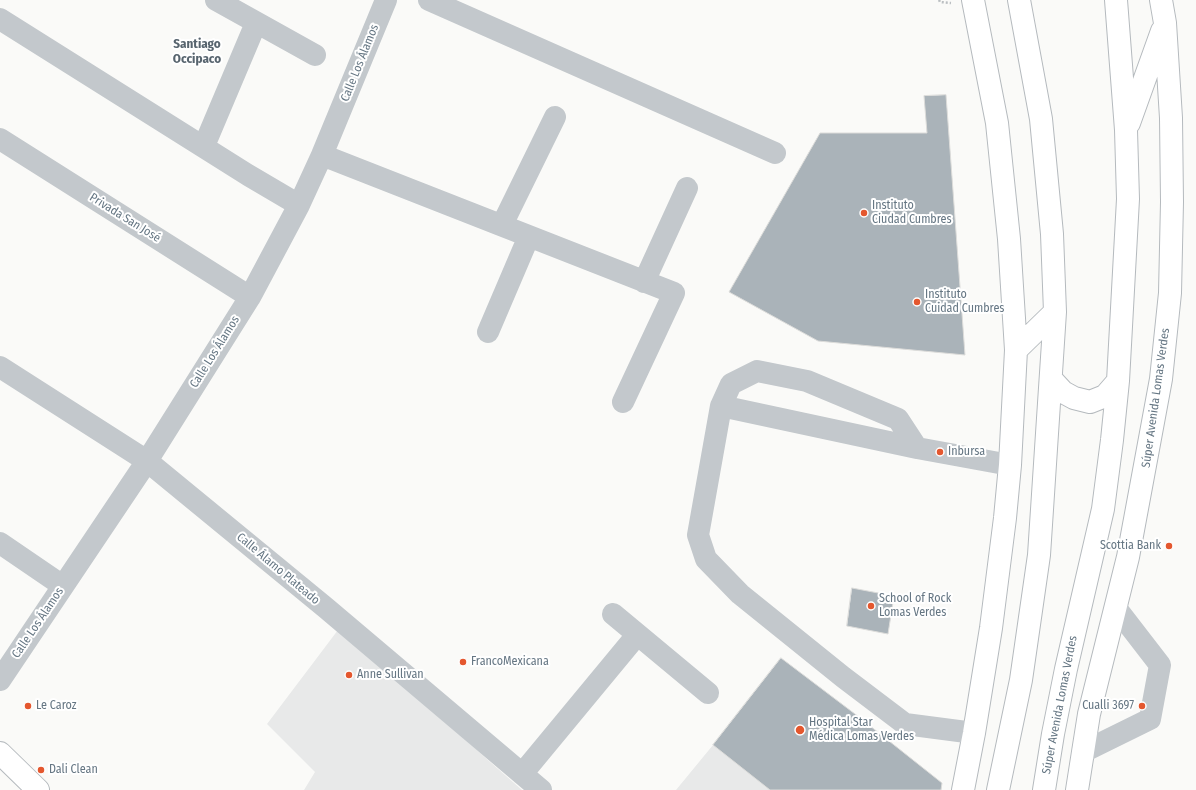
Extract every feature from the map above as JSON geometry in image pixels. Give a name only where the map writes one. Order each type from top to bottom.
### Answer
[{"type":"main road","points":[[963,790],[991,628],[1005,518],[1010,466],[1016,350],[1009,239],[997,123],[972,0]]},
{"type":"main road","points":[[998,790],[1021,680],[1039,555],[1055,312],[1052,234],[1041,119],[1019,0]]},
{"type":"main road","name":"Súper Avenida Lomas Verdes","points":[[1044,790],[1060,698],[1102,509],[1112,440],[1118,381],[1128,199],[1126,130],[1116,0]]},
{"type":"main road","name":"Súper Avenida Lomas Verdes","points":[[1077,790],[1089,714],[1128,557],[1158,394],[1170,293],[1172,202],[1171,118],[1165,22],[1161,0]]},
{"type":"main road","points":[[1126,130],[1174,0]]},
{"type":"main road","points":[[1016,350],[1055,312]]},
{"type":"main road","points":[[1051,379],[1063,392],[1074,398],[1090,402],[1105,396],[1118,381]]},
{"type":"main road","points":[[0,752],[38,790]]},
{"type":"street","points":[[216,0],[315,55]]},
{"type":"street","name":"Calle Los Álamos","points":[[0,680],[147,461],[250,297],[299,205],[322,156],[386,0]]},
{"type":"street","points":[[429,0],[775,153]]},
{"type":"street","points":[[0,19],[248,175],[299,205]]},
{"type":"street","points":[[204,146],[256,23]]},
{"type":"street","points":[[502,225],[555,117]]},
{"type":"street","name":"Privada San José","points":[[0,139],[250,297]]},
{"type":"street","points":[[322,156],[674,293],[623,402]]},
{"type":"street","points":[[644,282],[687,188]]},
{"type":"street","points":[[488,332],[530,236]]},
{"type":"street","name":"Calle Álamo Plateado","points":[[0,367],[147,461],[319,603],[541,790]]},
{"type":"street","points":[[917,448],[898,420],[807,381],[757,371],[731,384],[721,406],[698,535],[706,559],[740,594],[843,678],[906,724],[974,733]]},
{"type":"street","points":[[721,406],[917,448],[1010,466]]},
{"type":"street","points":[[0,543],[64,586]]},
{"type":"street","points":[[1083,752],[1150,719],[1160,665],[1116,608]]},
{"type":"street","points":[[612,614],[708,693]]},
{"type":"street","points":[[522,774],[637,635]]},
{"type":"shaded area","name":"Anne Sullivan","points":[[341,626],[522,790],[304,790],[315,772],[267,724]]},
{"type":"shaded area","points":[[713,745],[770,790],[676,790]]},
{"type":"building","name":"Instituto Ciudad Cumbres","points":[[946,95],[965,355],[818,341],[729,292],[820,133],[927,133],[924,96]]},
{"type":"building","name":"School of Rock Lomas Verdes","points":[[852,588],[894,596],[888,634],[847,626]]},
{"type":"building","name":"Hospital Star Médica Lomas Verdes","points":[[781,658],[942,783],[941,790],[770,790],[713,745]]},
{"type":"place","name":"Instituto Ciudad Cumbres","points":[[864,213]]},
{"type":"place","name":"Instituto Cuidad Cumbres","points":[[917,302]]},
{"type":"place","name":"Inbursa","points":[[940,452]]},
{"type":"place","name":"Scottia Bank","points":[[1169,546]]},
{"type":"place","name":"School of Rock Lomas Verdes","points":[[871,606]]},
{"type":"place","name":"FrancoMexicana","points":[[463,662]]},
{"type":"place","name":"Anne Sullivan","points":[[349,675]]},
{"type":"place","name":"Le Caroz","points":[[28,706]]},
{"type":"place","name":"Cualli 3697","points":[[1142,706]]},
{"type":"place","name":"Hospital Star Médica Lomas Verdes","points":[[800,730]]},
{"type":"place","name":"Dali Clean","points":[[41,770]]},
{"type":"district","name":"Santiago Occipaco","points":[[197,52]]}]
